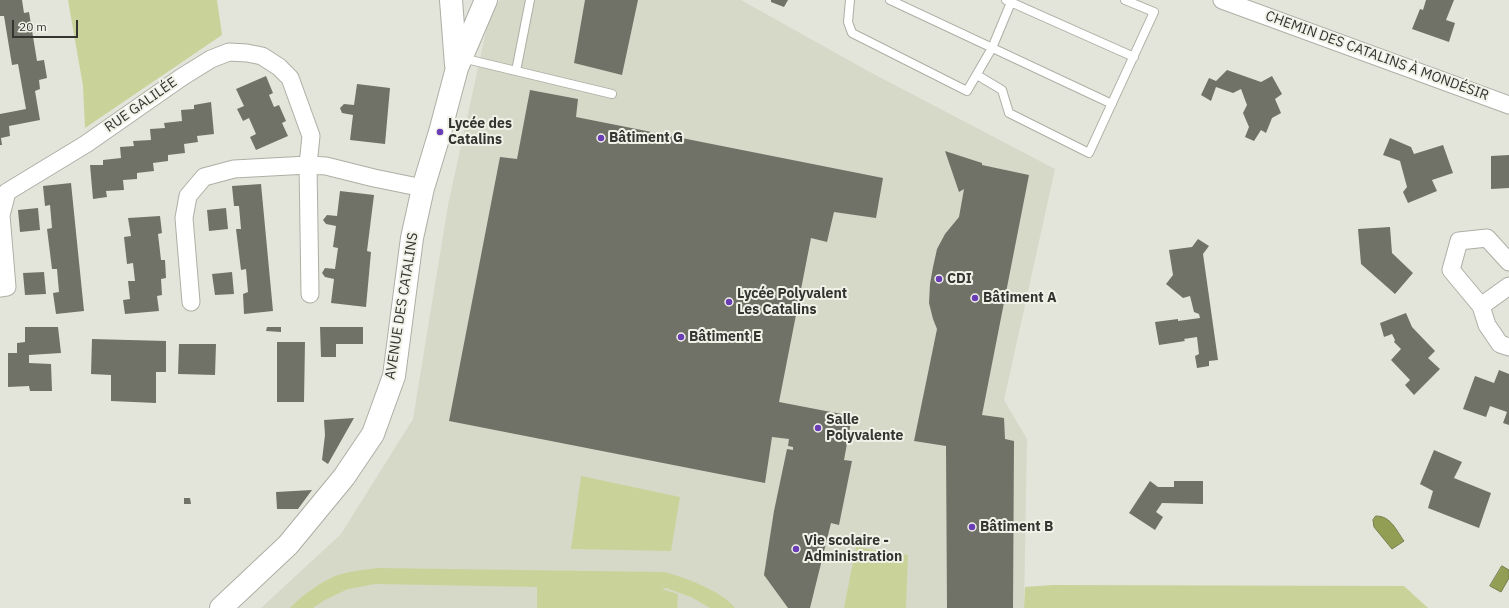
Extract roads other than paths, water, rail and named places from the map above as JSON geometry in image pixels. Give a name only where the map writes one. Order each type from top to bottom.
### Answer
[{"type":"street","name":"AVENUE DES CATALINS","points":[[452,0],[459,63]]},
{"type":"street","name":"AVENUE DES CATALINS","points":[[221,608],[288,545],[344,477],[373,434],[394,376],[412,238],[423,188],[459,63],[486,0]]},
{"type":"street","name":"CHEMIN DES CATALINS À MONDÉSIR","points":[[1222,0],[1509,105]]},
{"type":"street","name":"RUE GALILÉE","points":[[0,288],[7,287],[1,215],[8,192],[86,144],[176,81],[211,59],[229,52],[262,56],[279,67],[290,78],[311,136],[308,165],[310,294]]},
{"type":"street","points":[[190,302],[184,218],[188,196],[204,177],[234,170],[308,165],[326,166],[423,188]]},
{"type":"street","points":[[1509,262],[1487,238],[1459,241],[1451,270],[1481,306],[1487,325],[1500,344],[1509,347]]},
{"type":"street","points":[[1481,306],[1509,286]]},
{"type":"lane","points":[[516,71],[530,0]]},
{"type":"lane","points":[[850,0],[848,22],[852,33],[967,91],[992,48],[1009,1],[1134,57]]},
{"type":"lane","points":[[890,0],[1112,104]]},
{"type":"lane","points":[[977,75],[1002,90],[1009,113],[1089,153],[1154,12],[1125,0]]},
{"type":"lane","points":[[459,63],[516,71],[612,94]]},
{"type":"place","name":"Lycée des Catalins","points":[[440,132]]},
{"type":"place","name":"Bâtiment G","points":[[601,138]]},
{"type":"place","name":"CDI","points":[[939,279]]},
{"type":"place","name":"Bâtiment A","points":[[975,298]]},
{"type":"place","name":"Lycée Polyvalent Les Catalins","points":[[729,302]]},
{"type":"place","name":"Bâtiment E","points":[[681,337]]},
{"type":"place","name":"Salle Polyvalente","points":[[818,428]]},
{"type":"place","name":"Bâtiment B","points":[[972,527]]},
{"type":"place","name":"Vie scolaire - Administration","points":[[796,549]]}]
